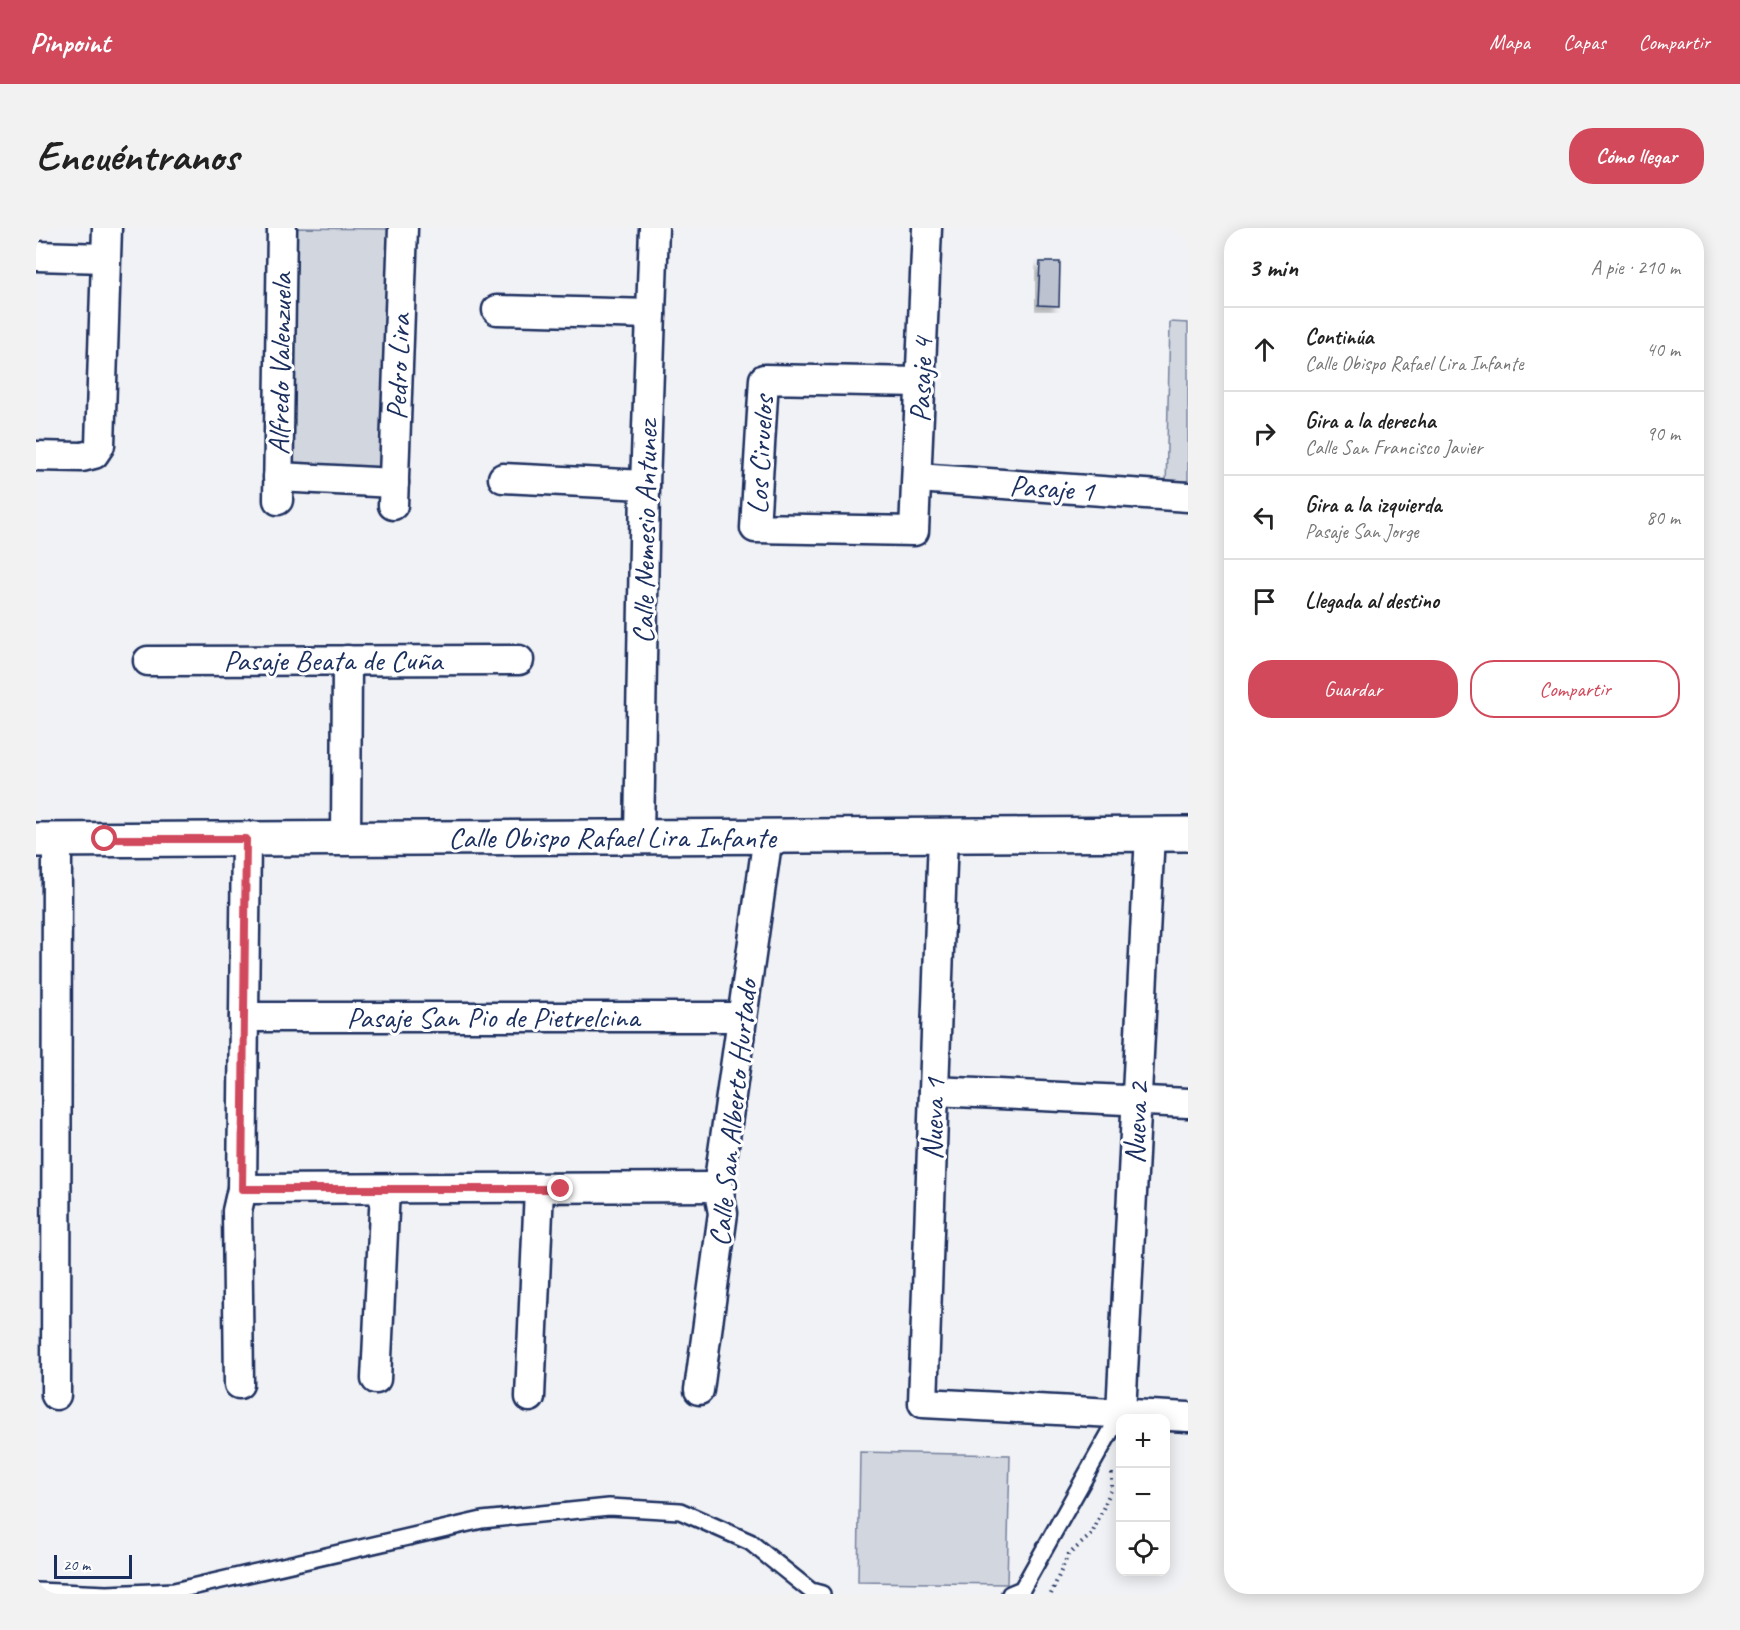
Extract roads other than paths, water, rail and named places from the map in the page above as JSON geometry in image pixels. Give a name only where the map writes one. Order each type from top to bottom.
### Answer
[{"type":"street","points":[[36,456],[82,457],[94,454],[100,445],[107,228]]},
{"type":"street","name":"Alfredo Valenzuela","points":[[282,228],[278,489],[393,494]]},
{"type":"street","name":"Pedro Lira","points":[[393,494],[404,228]]},
{"type":"street","name":"Calle Nemesio Antunez","points":[[639,837],[645,485],[654,228]]},
{"type":"street","name":"Pasaje 4","points":[[914,531],[927,228]]},
{"type":"street","points":[[36,256],[105,258]]},
{"type":"street","points":[[497,310],[651,314]]},
{"type":"street","name":"Los Ciruelos","points":[[914,531],[755,528],[764,379],[920,382]]},
{"type":"street","points":[[503,478],[645,485]]},
{"type":"street","name":"Pasaje 1","points":[[917,478],[1188,497]]},
{"type":"street","name":"Pasaje Beata de Cuña","points":[[148,660],[519,660]]},
{"type":"street","points":[[346,838],[347,660]]},
{"type":"street","name":"Nueva 2","points":[[1121,1413],[1150,834]]},
{"type":"street","name":"Calle Obispo Rafael Lira Infante","points":[[47,840],[1188,834]]},
{"type":"street","name":"Nueva 1","points":[[943,835],[923,1403],[1121,1413]]},
{"type":"street","name":"Calle San Alberto Hurtado","points":[[699,1390],[723,1213],[718,1187],[768,836]]},
{"type":"street","points":[[239,1384],[237,1211],[242,1189],[246,839]]},
{"type":"street","points":[[47,840],[56,1395]]},
{"type":"street","name":"Pasaje San Pio de Pietrelcina","points":[[244,1017],[742,1017]]},
{"type":"street","points":[[934,1091],[1188,1103]]},
{"type":"street","points":[[242,1189],[718,1187]]},
{"type":"street","points":[[530,1397],[539,1189]]},
{"type":"street","points":[[376,1379],[385,1190]]},
{"type":"street","points":[[1121,1413],[1188,1417]]},
{"type":"lane","points":[[1010,1594],[1022,1589],[1121,1413]]},
{"type":"lane","points":[[36,1591],[107,1594],[174,1591],[482,1520],[609,1507],[680,1511],[750,1542],[811,1591],[822,1594]]}]
